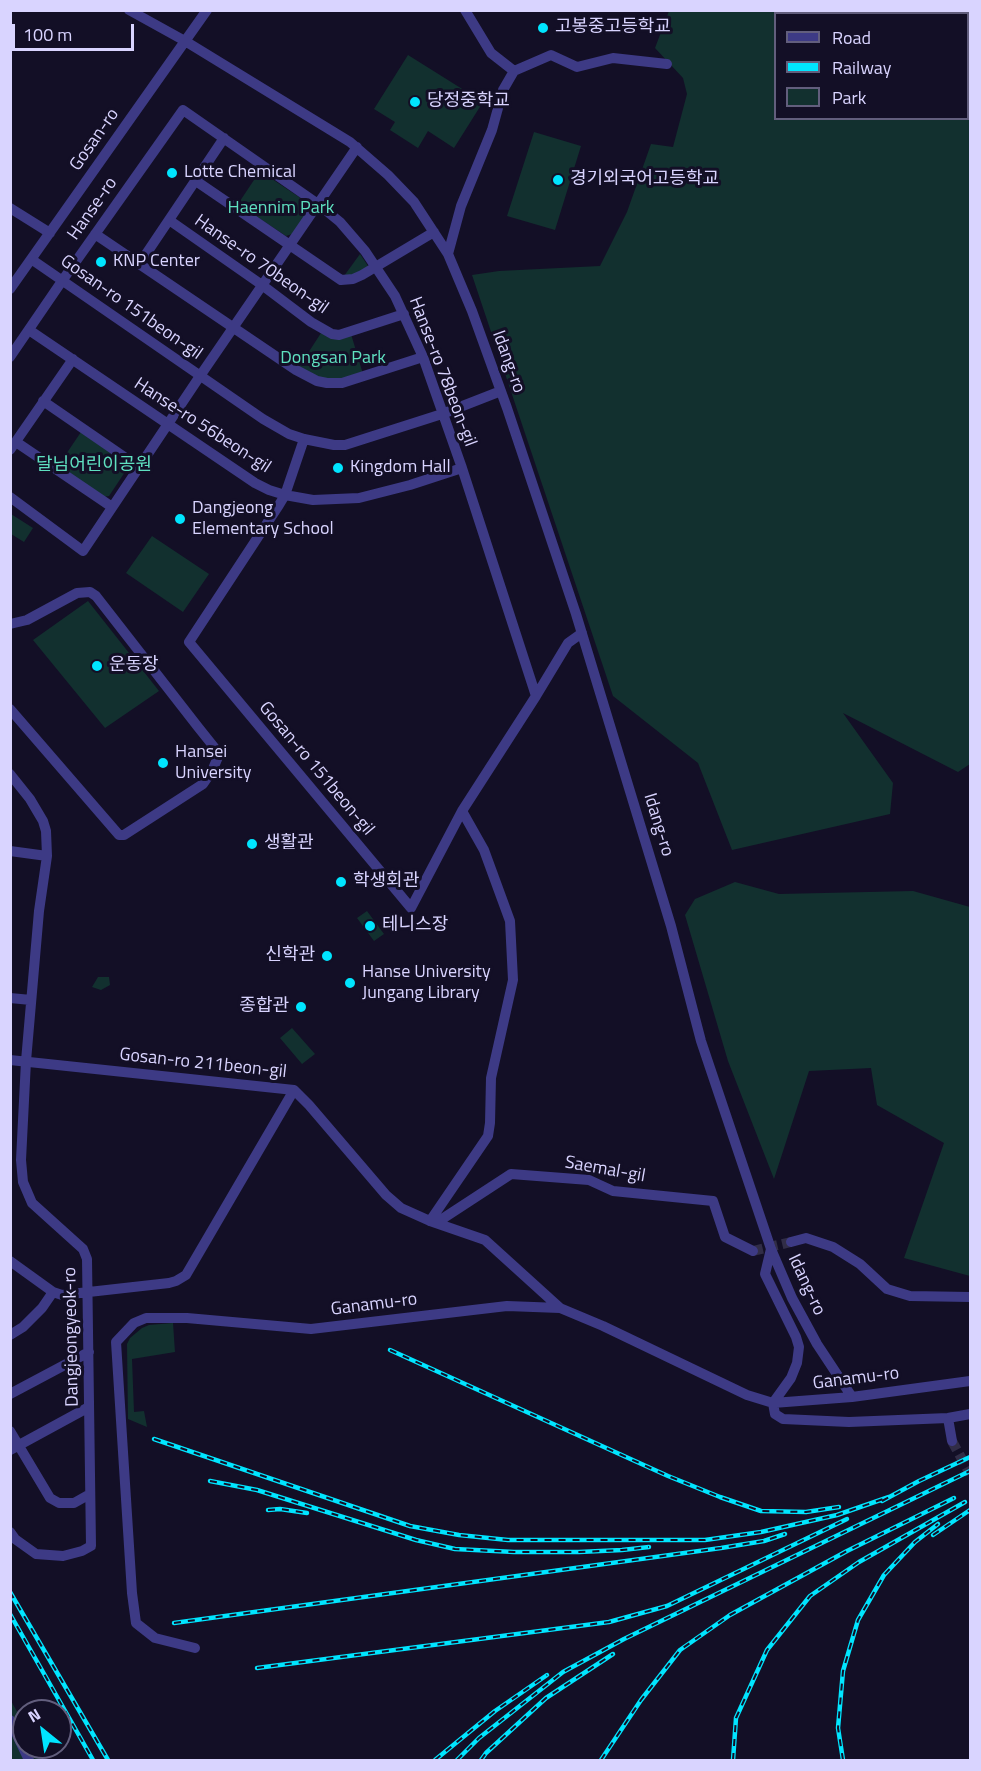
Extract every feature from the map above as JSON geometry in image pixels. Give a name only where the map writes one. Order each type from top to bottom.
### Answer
[{"type":"street","name":"Idang-ro","points":[[129,10],[186,41],[357,147],[388,174],[414,202],[448,254],[472,311],[501,391],[558,558],[671,926],[701,1041],[771,1249],[792,1298],[817,1344],[852,1397]]},
{"type":"street","name":"Gosan-ro","points":[[10,289],[207,10]]},
{"type":"street","points":[[465,10],[491,53],[514,70]]},
{"type":"street","points":[[448,254],[461,206],[492,130],[503,90],[514,70],[551,55],[577,67],[613,58],[667,64]]},
{"type":"street","name":"Hanse-ro 78beon-gil","points":[[183,110],[318,204],[347,228],[395,296],[423,357],[462,468],[536,696]]},
{"type":"street","name":"Hanse-ro","points":[[10,357],[183,110]]},
{"type":"street","points":[[140,263],[224,138]]},
{"type":"street","points":[[10,497],[83,550],[357,147]]},
{"type":"street","points":[[196,181],[341,280],[353,279],[434,232]]},
{"type":"street","points":[[10,208],[50,233]]},
{"type":"street","name":"Hanse-ro 70beon-gil","points":[[169,220],[311,322],[332,334],[339,335],[404,314]]},
{"type":"street","points":[[95,234],[296,370],[321,382],[352,381],[423,357]]},
{"type":"street","name":"Gosan-ro 151beon-gil","points":[[31,259],[263,419],[289,434],[304,439],[345,445],[442,414],[501,391]]},
{"type":"street","name":"Hanse-ro 56beon-gil","points":[[29,330],[255,483],[269,490],[313,500],[359,498],[462,468]]},
{"type":"street","points":[[73,360],[13,446],[112,507]]},
{"type":"street","points":[[43,402],[139,467]]},
{"type":"street","name":"Gosan-ro 151beon-gil","points":[[304,439],[285,495],[189,642],[411,908],[462,811],[568,643],[582,633]]},
{"type":"street","points":[[10,624],[27,620],[77,593],[90,592],[96,596],[214,747],[218,757],[212,771],[202,784],[124,835],[119,835],[10,709]]},
{"type":"street","name":"Dangjeongyeok-ro","points":[[10,774],[30,798],[46,831],[47,856],[39,911],[31,1000],[21,1160],[23,1182],[32,1203],[83,1249],[87,1259],[91,1546],[63,1556],[36,1554],[15,1539],[10,1532]]},
{"type":"street","points":[[433,1222],[488,1136],[491,1078],[513,980],[510,921],[484,850],[462,811]]},
{"type":"street","points":[[10,851],[47,856]]},
{"type":"street","points":[[10,998],[31,1000]]},
{"type":"street","name":"Gosan-ro 211beon-gil","points":[[10,1060],[294,1090],[386,1195],[401,1208],[485,1240],[561,1308]]},
{"type":"street","points":[[10,1261],[53,1292],[62,1295],[169,1283],[186,1275],[294,1090]]},
{"type":"street","points":[[10,1117],[23,1118]]},
{"type":"street","name":"Saemal-gil","points":[[433,1222],[511,1174],[589,1180],[613,1191],[713,1200],[725,1237],[753,1251]]},
{"type":"street","points":[[790,1242],[806,1238],[833,1247],[860,1264],[887,1289],[910,1296],[970,1297]]},
{"type":"street","points":[[771,1249],[765,1274],[799,1347],[797,1363],[791,1378],[773,1403],[775,1414],[783,1419],[849,1422],[948,1418],[970,1414]]},
{"type":"street","points":[[10,1335],[23,1327],[42,1308],[53,1292]]},
{"type":"street","name":"Ganamu-ro","points":[[195,1648],[155,1638],[136,1623],[132,1593],[116,1342],[134,1323],[146,1318],[187,1318],[311,1329],[507,1306],[561,1308],[747,1395],[773,1403],[852,1397],[970,1381]]},
{"type":"street","points":[[10,1394],[88,1352]]},
{"type":"street","points":[[15,1448],[89,1407]]},
{"type":"street","points":[[948,1418],[952,1441]]},
{"type":"street","points":[[10,1431],[15,1448],[50,1498],[60,1503],[74,1503],[90,1494]]},
{"type":"street","points":[[10,1720],[29,1761]]},
{"type":"green space","points":[[669,11],[970,11],[970,764],[958,772],[843,713],[893,783],[890,814],[732,850],[698,763],[613,696],[472,275],[499,271],[600,266],[627,212],[651,144],[673,147],[687,94],[683,78],[655,48]]},
{"type":"green space","points":[[408,55],[483,102],[454,148],[428,131],[418,148],[390,130],[395,122],[374,109]]},
{"type":"green space","points":[[534,132],[581,146],[555,230],[507,216]]},
{"type":"green space","name":"Haennim Park","points":[[260,171],[308,203],[309,210],[292,234],[286,236],[238,204]]},
{"type":"green space","points":[[360,254],[370,269],[357,275],[344,276]]},
{"type":"green space","name":"Dongsan Park","points":[[321,333],[351,334],[363,374],[352,378],[317,379],[299,367]]},
{"type":"green space","name":"달님어린이공원","points":[[81,432],[127,464],[127,469],[109,496],[103,497],[58,466]]},
{"type":"green space","points":[[11,514],[33,528],[24,542],[11,534]]},
{"type":"green space","points":[[152,536],[209,574],[183,612],[126,573]]},
{"type":"green space","name":"운동장","points":[[88,601],[159,691],[105,728],[33,640]]},
{"type":"green space","points":[[735,882],[779,894],[913,891],[970,907],[970,1276],[904,1258],[944,1143],[877,1105],[871,1068],[809,1071],[774,1179],[728,1061],[685,915],[695,899]]},
{"type":"green space","name":"테니스장","points":[[367,911],[384,934],[374,941],[357,918]]},
{"type":"green space","points":[[98,977],[109,977],[110,985],[101,990],[92,987]]},
{"type":"green space","points":[[292,1028],[315,1054],[302,1064],[280,1038]]},
{"type":"green space","points":[[173,1323],[175,1352],[132,1359],[134,1412],[144,1411],[147,1427],[128,1419],[127,1344],[130,1338],[142,1328],[149,1325]]},
{"type":"green space","points":[[10,1699],[12,1703],[12,1759],[44,1760],[11,1760]]},
{"type":"tunnel","points":[[753,1251],[791,1242]]},
{"type":"tunnel","points":[[952,1441],[970,1474]]},
{"type":"railway","points":[[390,1350],[668,1476],[720,1497],[761,1511],[806,1512],[839,1507]]},
{"type":"railway","points":[[154,1439],[410,1526],[459,1535],[508,1540],[705,1540],[761,1532],[837,1515],[889,1497]]},
{"type":"railway","points":[[882,1501],[970,1457]]},
{"type":"railway","points":[[457,1760],[479,1738],[563,1672],[624,1639],[970,1471]]},
{"type":"railway","points":[[210,1481],[257,1490],[416,1540],[455,1549],[579,1552],[649,1547]]},
{"type":"railway","points":[[601,1760],[641,1700],[680,1650],[730,1615],[847,1551],[954,1498]]},
{"type":"railway","points":[[733,1760],[736,1718],[767,1650],[810,1596],[859,1562],[965,1502]]},
{"type":"railway","points":[[268,1510],[280,1509],[307,1513]]},
{"type":"railway","points":[[933,1535],[970,1510]]},
{"type":"railway","points":[[257,1668],[609,1622],[667,1606],[847,1519]]},
{"type":"railway","points":[[843,1760],[838,1728],[843,1671],[858,1620],[884,1575],[915,1542],[938,1524]]},
{"type":"railway","points":[[174,1623],[721,1548],[764,1541],[785,1534]]},
{"type":"railway","points":[[10,1592],[108,1760]]},
{"type":"railway","points":[[10,1614],[93,1760]]},
{"type":"railway","points":[[481,1760],[546,1698],[613,1654]]},
{"type":"railway","points":[[435,1760],[495,1711],[547,1675]]},
{"type":"place","name":"고봉중고등학교","points":[[543,28]]},
{"type":"place","name":"당정중학교","points":[[415,102]]},
{"type":"place","name":"Lotte Chemical","points":[[172,173]]},
{"type":"place","name":"경기외국어고등학교","points":[[558,180]]},
{"type":"place","name":"KNP Center","points":[[101,262]]},
{"type":"place","name":"Kingdom Hall","points":[[338,468]]},
{"type":"place","name":"Dangjeong Elementary School","points":[[180,519]]},
{"type":"place","name":"운동장","points":[[97,666]]},
{"type":"place","name":"Hansei University","points":[[163,763]]},
{"type":"place","name":"생활관","points":[[252,844]]},
{"type":"place","name":"학생회관","points":[[341,882]]},
{"type":"place","name":"테니스장","points":[[370,926]]},
{"type":"place","name":"신학관","points":[[327,956]]},
{"type":"place","name":"Hanse University Jungang Library","points":[[350,983]]},
{"type":"place","name":"종합관","points":[[301,1007]]}]
